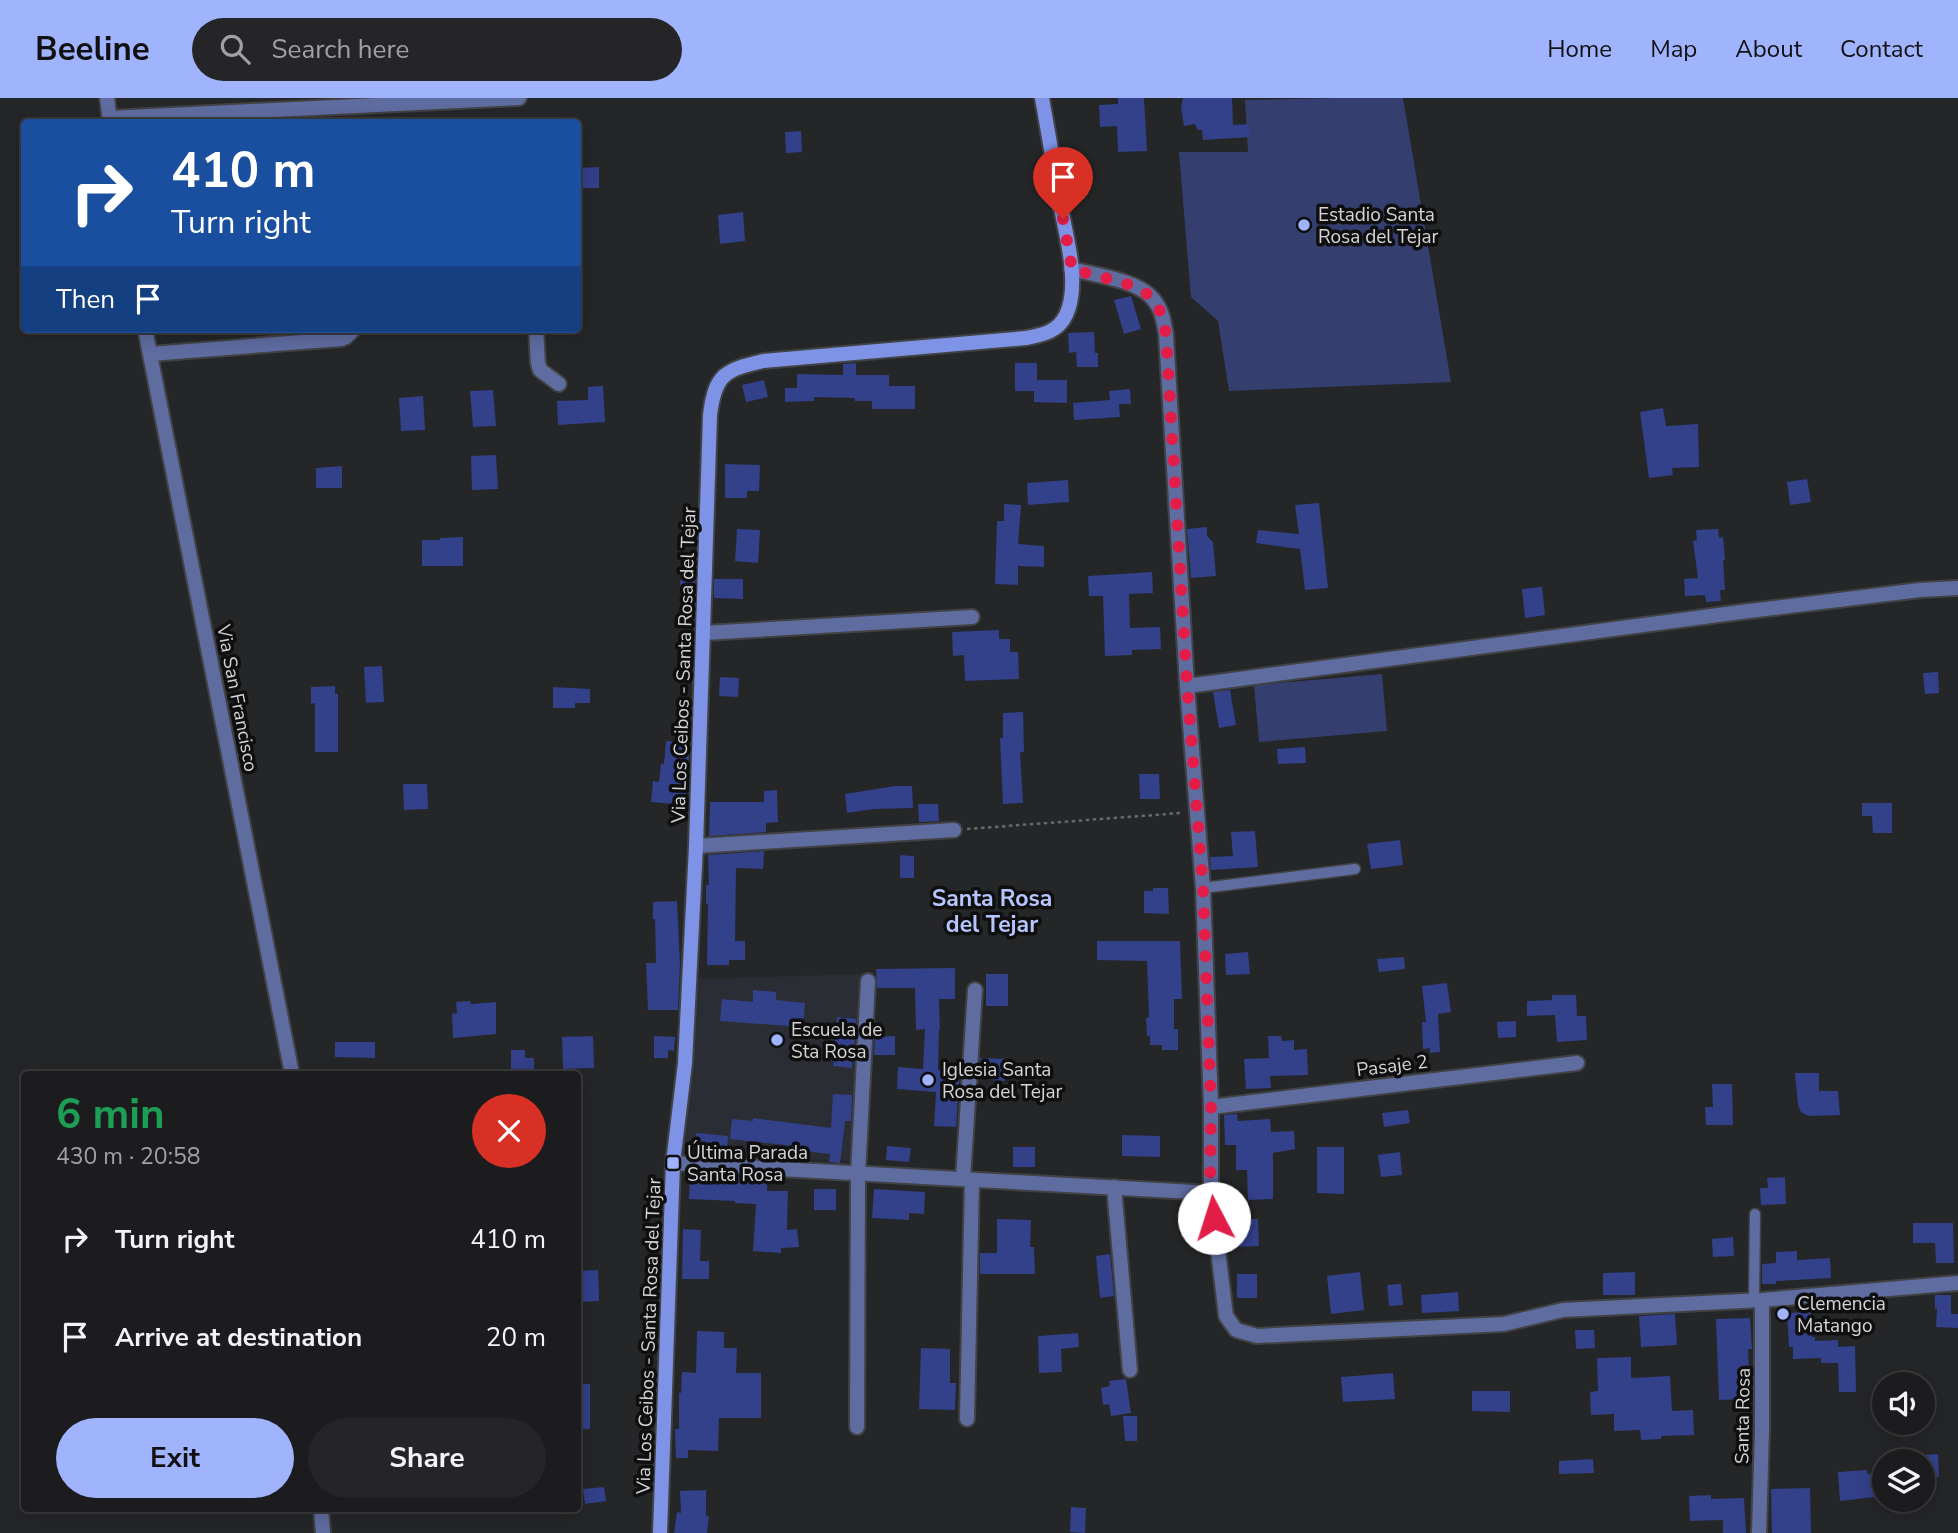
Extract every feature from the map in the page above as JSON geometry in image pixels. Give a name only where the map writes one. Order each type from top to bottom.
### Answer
[{"type":"main road","name":"Via Los Ceibos - Santa Rosa del Tejar","points":[[660,1533],[673,1163],[685,1063],[696,846],[712,396],[718,382],[727,372],[763,361],[1026,338],[1048,333],[1058,327],[1066,316],[1070,302],[1072,269],[1042,98]]},
{"type":"street","points":[[107,98],[110,119]]},
{"type":"street","points":[[129,119],[519,98]]},
{"type":"street","points":[[1072,269],[1139,287],[1153,299],[1163,316],[1203,888],[1211,1107],[1210,1193],[1226,1316],[1236,1330],[1257,1336],[1504,1324],[1563,1310],[1758,1300],[1958,1283]]},
{"type":"street","name":"Via San Francisco","points":[[146,333],[291,1071]]},
{"type":"street","points":[[150,354],[341,339],[350,333]]},
{"type":"street","points":[[536,333],[540,370],[559,384]]},
{"type":"street","points":[[1187,685],[1958,587]]},
{"type":"street","points":[[704,632],[972,617]]},
{"type":"street","points":[[696,846],[954,830]]},
{"type":"street","points":[[857,1427],[858,1174],[868,981]]},
{"type":"street","points":[[967,1419],[967,1180],[975,990]]},
{"type":"street","name":"Pasaje 2","points":[[1211,1107],[1577,1063]]},
{"type":"street","points":[[673,1163],[1210,1193]]},
{"type":"street","points":[[1114,1187],[1130,1370]]},
{"type":"street","name":"Santa Rosa","points":[[1758,1300],[1762,1430],[1759,1533]]},
{"type":"street","points":[[321,1512],[323,1533]]},
{"type":"lane","points":[[1203,888],[1355,869]]},
{"type":"lane","points":[[1755,1214],[1758,1300]]},
{"type":"path","points":[[954,830],[1197,811]]},
{"type":"shaded area","name":"Estadio Santa Rosa del Tejar","points":[[1403,98],[1451,382],[1229,391],[1218,321],[1191,297],[1179,152],[1248,152],[1245,100]]},
{"type":"shaded area","points":[[1382,674],[1387,731],[1259,742],[1254,685]]},
{"type":"shaded area","name":"Escuela de Sta Rosa","points":[[863,974],[856,1161],[681,1155],[689,1100],[698,979]]},
{"type":"building","points":[[1118,98],[1144,98],[1147,151],[1118,152],[1117,126],[1100,127],[1099,105],[1118,104]]},
{"type":"building","points":[[1183,98],[1232,98],[1233,125],[1249,124],[1250,137],[1203,140],[1202,130],[1198,130],[1195,124],[1184,126],[1181,107]]},
{"type":"building","points":[[801,131],[802,152],[786,153],[785,132]]},
{"type":"building","points":[[599,167],[599,188],[581,188],[581,168]]},
{"type":"building","points":[[743,212],[745,241],[720,244],[718,215]]},
{"type":"building","points":[[1131,296],[1141,329],[1124,334],[1114,300]]},
{"type":"building","points":[[1094,332],[1098,367],[1077,367],[1076,352],[1069,353],[1068,333]]},
{"type":"building","points":[[856,363],[856,375],[889,375],[889,386],[915,386],[915,409],[872,409],[872,401],[855,401],[854,398],[814,397],[814,401],[785,402],[785,388],[797,388],[797,374],[843,375],[843,364]]},
{"type":"building","points":[[1015,363],[1037,363],[1037,380],[1067,380],[1067,403],[1034,402],[1034,391],[1015,391]]},
{"type":"building","points":[[764,380],[768,397],[746,402],[742,385]]},
{"type":"building","points":[[603,386],[605,422],[558,425],[557,401],[588,400],[588,387]]},
{"type":"building","points":[[1130,389],[1131,404],[1119,404],[1120,417],[1074,420],[1073,403],[1110,400],[1109,391]]},
{"type":"building","points":[[493,390],[496,426],[473,427],[470,391]]},
{"type":"building","points":[[423,396],[425,430],[401,431],[399,398]]},
{"type":"building","points":[[1663,408],[1666,426],[1698,424],[1699,467],[1672,468],[1673,475],[1649,478],[1640,412]]},
{"type":"building","points":[[496,455],[498,489],[472,490],[471,456]]},
{"type":"building","points":[[725,464],[760,465],[759,491],[747,491],[747,498],[725,498]]},
{"type":"building","points":[[342,466],[342,488],[316,488],[316,468]]},
{"type":"building","points":[[1807,479],[1811,502],[1790,505],[1787,482]]},
{"type":"building","points":[[1068,480],[1069,502],[1028,505],[1027,483]]},
{"type":"building","points":[[1319,503],[1328,588],[1305,590],[1300,549],[1256,543],[1258,530],[1299,534],[1295,505]]},
{"type":"building","points":[[1004,504],[1021,505],[1018,544],[1044,546],[1044,567],[1018,566],[1018,585],[995,584],[997,521],[1004,521]]},
{"type":"building","points":[[1207,527],[1207,536],[1213,542],[1216,576],[1191,578],[1187,529]]},
{"type":"building","points":[[737,529],[760,530],[758,563],[735,561]]},
{"type":"building","points":[[1718,529],[1719,538],[1723,537],[1725,560],[1725,590],[1720,590],[1721,601],[1706,602],[1705,595],[1685,596],[1684,579],[1698,578],[1693,541],[1697,540],[1696,530]]},
{"type":"building","points":[[463,537],[463,566],[422,566],[422,540]]},
{"type":"building","points":[[1152,572],[1153,593],[1129,594],[1130,628],[1160,627],[1161,649],[1132,650],[1132,655],[1105,656],[1103,596],[1089,596],[1088,576]]},
{"type":"building","points":[[695,579],[694,607],[685,607],[685,598],[681,599],[680,580]]},
{"type":"building","points":[[714,579],[743,579],[743,599],[714,598]]},
{"type":"building","points":[[1542,587],[1545,615],[1525,618],[1522,589]]},
{"type":"building","points":[[999,630],[999,639],[1010,639],[1010,652],[1018,652],[1019,679],[965,681],[964,655],[953,656],[952,632]]},
{"type":"building","points":[[382,666],[384,702],[366,703],[364,667]]},
{"type":"building","points":[[1938,672],[1939,693],[1925,694],[1923,673]]},
{"type":"building","points":[[720,677],[739,678],[738,697],[719,696]]},
{"type":"building","points":[[335,686],[335,694],[338,694],[338,752],[315,752],[315,703],[311,704],[311,687]]},
{"type":"building","points":[[553,687],[590,689],[590,703],[575,703],[575,708],[553,708]]},
{"type":"building","points":[[1230,690],[1236,725],[1219,728],[1213,692]]},
{"type":"building","points":[[1023,712],[1024,752],[1020,752],[1023,803],[1003,804],[1000,738],[1003,738],[1003,713]]},
{"type":"building","points":[[666,741],[690,743],[685,805],[651,802],[653,781],[659,782],[661,764],[664,764]]},
{"type":"building","points":[[1305,747],[1306,763],[1278,764],[1277,749]]},
{"type":"building","points":[[1139,774],[1159,774],[1160,799],[1140,799]]},
{"type":"building","points":[[403,784],[427,784],[428,809],[404,810]]},
{"type":"building","points":[[912,786],[913,808],[847,813],[845,794]]},
{"type":"building","points":[[777,790],[778,822],[766,823],[766,832],[709,836],[710,802],[764,802],[764,791]]},
{"type":"building","points":[[1862,803],[1892,803],[1892,833],[1873,833],[1872,816],[1862,816]]},
{"type":"building","points":[[918,804],[938,804],[939,821],[919,822]]},
{"type":"building","points":[[1255,831],[1258,867],[1211,870],[1210,857],[1233,856],[1231,832]]},
{"type":"building","points":[[1400,840],[1403,865],[1371,869],[1367,844]]},
{"type":"building","points":[[764,851],[763,869],[736,868],[735,941],[745,941],[745,960],[729,960],[729,965],[707,965],[708,855]]},
{"type":"building","points":[[900,855],[914,856],[914,878],[900,878]]},
{"type":"building","points":[[1153,888],[1168,888],[1169,914],[1144,913],[1144,891],[1153,891]]},
{"type":"building","points":[[677,901],[680,964],[678,1010],[648,1010],[646,963],[656,963],[653,902]]},
{"type":"building","points":[[1097,941],[1180,941],[1182,999],[1174,999],[1174,1029],[1178,1029],[1178,1050],[1162,1050],[1162,1045],[1150,1045],[1146,1018],[1149,1017],[1147,961],[1097,960]]},
{"type":"building","points":[[1248,952],[1250,974],[1226,975],[1225,954]]},
{"type":"building","points":[[1404,957],[1405,969],[1379,972],[1377,959]]},
{"type":"building","points":[[955,968],[955,999],[939,999],[938,1070],[960,1071],[956,1127],[934,1126],[936,1092],[897,1089],[898,1067],[923,1069],[925,1029],[916,1030],[915,988],[877,988],[876,969]]},
{"type":"building","points":[[986,974],[1008,974],[1008,1006],[986,1006]]},
{"type":"building","points":[[1447,983],[1451,1012],[1438,1014],[1440,1052],[1430,1053],[1430,1048],[1423,1049],[1422,1022],[1426,1022],[1422,986]]},
{"type":"building","points":[[753,990],[776,992],[776,1000],[805,1003],[803,1027],[720,1021],[722,999],[753,1002]]},
{"type":"building","points":[[1552,995],[1576,995],[1577,1016],[1586,1016],[1587,1040],[1557,1042],[1555,1015],[1527,1016],[1527,1001],[1552,1000]]},
{"type":"building","points":[[470,1001],[471,1004],[496,1002],[496,1034],[453,1038],[452,1014],[457,1013],[456,1002]]},
{"type":"building","points":[[837,1017],[856,1019],[852,1068],[833,1066]]},
{"type":"building","points":[[1516,1021],[1516,1037],[1498,1038],[1497,1022]]},
{"type":"building","points":[[593,1036],[594,1068],[563,1069],[562,1037]]},
{"type":"building","points":[[654,1036],[675,1037],[674,1051],[668,1050],[668,1058],[654,1058]]},
{"type":"building","points":[[895,1036],[895,1055],[874,1055],[875,1037]]},
{"type":"building","points":[[1268,1036],[1281,1036],[1282,1041],[1294,1040],[1294,1050],[1307,1049],[1308,1075],[1270,1076],[1271,1088],[1246,1089],[1244,1059],[1269,1058]]},
{"type":"building","points":[[335,1042],[375,1042],[375,1058],[335,1057]]},
{"type":"building","points":[[511,1050],[525,1050],[525,1058],[534,1058],[534,1071],[511,1071]]},
{"type":"building","points":[[980,1058],[1005,1059],[1005,1081],[990,1080],[990,1073],[979,1073]]},
{"type":"building","points":[[1795,1073],[1819,1073],[1819,1091],[1838,1091],[1840,1115],[1808,1116],[1801,1112]]},
{"type":"building","points":[[1712,1084],[1732,1084],[1733,1125],[1706,1125],[1705,1107],[1713,1107]]},
{"type":"building","points":[[833,1094],[852,1095],[851,1121],[845,1121],[840,1163],[829,1162],[830,1154],[795,1150],[795,1146],[730,1139],[732,1119],[753,1121],[753,1118],[831,1128]]},
{"type":"building","points":[[1408,1110],[1410,1123],[1384,1127],[1382,1113]]},
{"type":"building","points":[[1237,1114],[1238,1121],[1270,1119],[1271,1132],[1294,1131],[1295,1149],[1273,1153],[1273,1199],[1248,1200],[1247,1170],[1236,1170],[1236,1145],[1225,1145],[1224,1115]]},
{"type":"building","points":[[696,1133],[728,1136],[727,1150],[695,1147]]},
{"type":"building","points":[[1122,1135],[1160,1136],[1160,1157],[1122,1156]]},
{"type":"building","points":[[887,1146],[911,1148],[909,1162],[886,1160]]},
{"type":"building","points":[[1013,1147],[1035,1147],[1035,1167],[1013,1167]]},
{"type":"building","points":[[1317,1147],[1344,1147],[1344,1194],[1317,1193]]},
{"type":"building","points":[[1400,1152],[1402,1175],[1381,1177],[1378,1155]]},
{"type":"building","points":[[690,1174],[767,1178],[767,1191],[788,1191],[787,1230],[797,1229],[799,1247],[781,1248],[781,1253],[753,1251],[756,1204],[689,1199]]},
{"type":"building","points":[[1785,1177],[1786,1204],[1761,1205],[1760,1188],[1768,1188],[1767,1178]]},
{"type":"building","points":[[814,1189],[836,1189],[836,1210],[814,1210]]},
{"type":"building","points":[[874,1189],[925,1192],[924,1214],[909,1213],[909,1220],[872,1218]]},
{"type":"building","points":[[997,1219],[1031,1220],[1030,1247],[1034,1247],[1035,1274],[980,1274],[980,1253],[997,1253]]},
{"type":"building","points":[[1258,1219],[1259,1246],[1231,1247],[1230,1231],[1240,1230],[1240,1220]]},
{"type":"building","points":[[1913,1223],[1953,1223],[1954,1263],[1936,1263],[1935,1243],[1913,1243]]},
{"type":"building","points":[[683,1229],[701,1230],[700,1261],[709,1261],[709,1279],[682,1279]]},
{"type":"building","points":[[1733,1237],[1734,1256],[1713,1257],[1712,1239]]},
{"type":"building","points":[[1797,1251],[1797,1260],[1830,1258],[1831,1278],[1762,1284],[1762,1264],[1776,1263],[1776,1252]]},
{"type":"building","points":[[1110,1254],[1114,1296],[1100,1298],[1096,1256]]},
{"type":"building","points":[[598,1270],[599,1301],[581,1302],[581,1271]]},
{"type":"building","points":[[1360,1272],[1364,1310],[1331,1314],[1327,1276]]},
{"type":"building","points":[[1635,1272],[1635,1295],[1603,1295],[1603,1273]]},
{"type":"building","points":[[1237,1274],[1257,1274],[1257,1298],[1237,1298]]},
{"type":"building","points":[[1401,1284],[1403,1305],[1389,1306],[1387,1285]]},
{"type":"building","points":[[1458,1292],[1459,1311],[1422,1313],[1421,1295]]},
{"type":"building","points":[[1935,1295],[1951,1295],[1951,1314],[1958,1314],[1958,1328],[1936,1327]]},
{"type":"building","points":[[1811,1312],[1812,1337],[1815,1337],[1815,1341],[1838,1340],[1838,1347],[1855,1346],[1856,1392],[1839,1392],[1838,1363],[1821,1363],[1821,1358],[1793,1359],[1793,1347],[1789,1347],[1787,1313]]},
{"type":"building","points":[[1675,1314],[1677,1345],[1641,1347],[1639,1316]]},
{"type":"building","points":[[1750,1318],[1752,1349],[1748,1349],[1749,1372],[1740,1372],[1741,1399],[1719,1400],[1716,1319]]},
{"type":"building","points":[[1575,1330],[1594,1330],[1595,1348],[1576,1349]]},
{"type":"building","points":[[697,1331],[724,1332],[724,1348],[737,1348],[736,1373],[761,1373],[761,1418],[719,1418],[718,1451],[688,1450],[688,1458],[676,1458],[675,1429],[679,1429],[682,1372],[696,1373]]},
{"type":"building","points":[[1078,1333],[1079,1347],[1061,1349],[1062,1372],[1039,1373],[1038,1336]]},
{"type":"building","points":[[921,1348],[950,1349],[950,1383],[956,1383],[955,1410],[919,1409]]},
{"type":"building","points":[[1631,1357],[1631,1378],[1670,1376],[1672,1411],[1693,1410],[1694,1435],[1661,1436],[1661,1439],[1641,1440],[1640,1430],[1614,1431],[1614,1414],[1591,1415],[1590,1392],[1598,1391],[1597,1358]]},
{"type":"building","points":[[1393,1373],[1395,1399],[1343,1402],[1341,1377]]},
{"type":"building","points":[[1126,1379],[1131,1413],[1111,1416],[1109,1404],[1103,1405],[1101,1388],[1110,1386],[1109,1381]]},
{"type":"building","points":[[581,1384],[590,1384],[590,1429],[581,1429]]},
{"type":"building","points":[[1472,1391],[1510,1391],[1510,1412],[1472,1411]]},
{"type":"building","points":[[1123,1416],[1137,1416],[1137,1441],[1125,1441]]},
{"type":"building","points":[[1935,1454],[1938,1454],[1939,1477],[1935,1477]]},
{"type":"building","points":[[1593,1459],[1594,1473],[1559,1474],[1559,1461]]},
{"type":"building","points":[[1867,1470],[1867,1474],[1872,1474],[1872,1497],[1840,1501],[1838,1472]]},
{"type":"building","points":[[604,1487],[606,1501],[585,1504],[583,1489]]},
{"type":"building","points":[[1810,1488],[1811,1533],[1772,1533],[1771,1489]]},
{"type":"building","points":[[706,1490],[706,1516],[709,1516],[707,1533],[674,1533],[677,1512],[681,1513],[680,1491]]},
{"type":"building","points":[[1711,1495],[1711,1499],[1744,1498],[1746,1533],[1723,1533],[1723,1520],[1690,1521],[1689,1496]]},
{"type":"building","points":[[1071,1507],[1086,1508],[1085,1533],[1070,1532]]},
{"type":"place","name":"Estadio Santa Rosa del Tejar","points":[[1304,225]]},
{"type":"place","name":"Escuela de Sta Rosa","points":[[777,1040]]},
{"type":"place","name":"Iglesia Santa Rosa del Tejar","points":[[928,1080]]},
{"type":"place","name":"Última Parada Santa Rosa","points":[[673,1163]]},
{"type":"place","name":"Clemencia Matango","points":[[1783,1314]]},
{"type":"district","name":"Santa Rosa del Tejar","points":[[992,911]]},
{"type":"route","points":[[1063,219],[1072,269],[1139,287],[1153,299],[1163,316],[1166,335],[1187,685],[1203,888],[1211,1107],[1210,1193],[1214,1218]]}]
